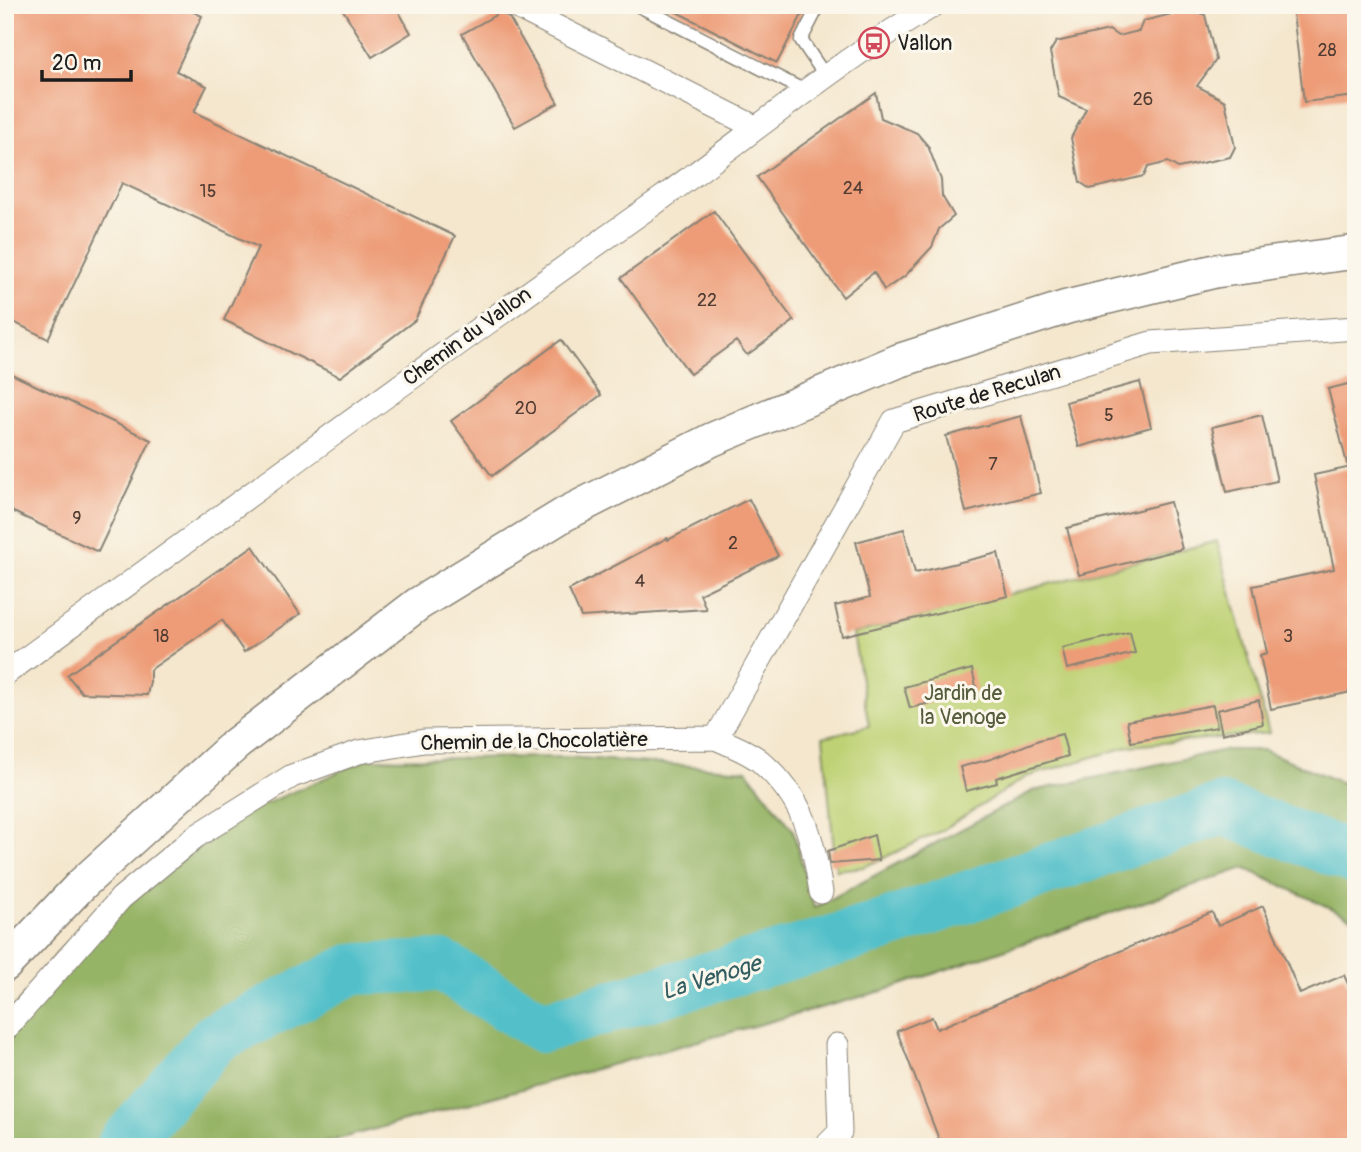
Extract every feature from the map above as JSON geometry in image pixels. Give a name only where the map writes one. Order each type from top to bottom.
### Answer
[{"type":"main road","points":[[5,965],[82,884],[236,744],[418,604],[565,514],[711,440],[898,361],[1067,307],[1215,271],[1356,252]]},
{"type":"street","points":[[513,5],[755,127]]},
{"type":"street","name":"Chemin du Vallon","points":[[5,674],[516,301],[666,195],[755,127],[874,43],[934,5]]},
{"type":"street","name":"Route de Reculan","points":[[716,738],[894,422],[1151,343],[1356,328]]},
{"type":"street","name":"Chemin de la Chocolatière","points":[[5,1030],[121,898],[195,837],[292,776],[359,752],[425,741],[716,738],[758,760],[793,796],[812,841],[821,892]]},
{"type":"street","points":[[825,1147],[840,1132],[837,1045]]},
{"type":"lane","points":[[819,5],[801,40],[826,77]]},
{"type":"lane","points":[[641,6],[805,91]]},
{"type":"green space","name":"Jardin de la Venoge","points":[[1217,541],[1269,733],[1130,746],[1026,777],[941,831],[864,867],[836,870],[823,737],[869,726],[853,634]]},
{"type":"green space","points":[[1225,750],[1264,750],[1356,789],[1356,920],[1244,868],[886,990],[309,1147],[5,1147],[5,1019],[64,945],[249,811],[368,759],[566,757],[747,770],[793,830],[814,908],[1033,791]]},
{"type":"building","points":[[5,5],[179,5],[202,16],[176,71],[207,86],[194,112],[455,236],[415,320],[340,377],[224,320],[258,247],[122,183],[48,339],[5,318]]},
{"type":"building","points":[[340,5],[395,5],[411,33],[372,57]]},
{"type":"building","points":[[663,5],[807,5],[777,63]]},
{"type":"building","points":[[1292,5],[1356,5],[1356,96],[1304,102]]},
{"type":"building","points":[[1192,9],[1205,15],[1216,60],[1197,86],[1225,101],[1235,147],[1230,157],[1178,168],[1168,162],[1148,167],[1144,176],[1090,189],[1080,182],[1071,138],[1086,109],[1059,97],[1050,52],[1056,42],[1109,30],[1118,36],[1139,31],[1143,21]]},
{"type":"building","points":[[501,12],[510,19],[558,103],[515,127],[462,34]]},
{"type":"building","points":[[876,93],[881,118],[917,133],[928,146],[941,180],[942,196],[954,216],[939,229],[932,247],[905,276],[884,290],[874,272],[843,297],[757,177]]},
{"type":"building","points":[[714,211],[794,321],[747,355],[736,341],[690,374],[621,278]]},
{"type":"building","points":[[561,340],[601,395],[492,476],[451,421]]},
{"type":"building","points":[[5,371],[151,440],[98,552],[5,508]]},
{"type":"building","points":[[1140,382],[1151,427],[1079,447],[1066,402]]},
{"type":"building","points":[[1356,382],[1356,463],[1347,464],[1328,389]]},
{"type":"building","points":[[1262,415],[1277,481],[1227,492],[1212,427]]},
{"type":"building","points":[[1021,416],[1041,493],[966,512],[946,436]]},
{"type":"building","points":[[1356,466],[1356,691],[1271,709],[1260,655],[1267,653],[1253,586],[1334,569],[1314,475]]},
{"type":"building","points":[[749,499],[778,556],[700,594],[706,609],[581,617],[569,590],[667,538],[668,540]]},
{"type":"building","points":[[1170,502],[1182,549],[1079,575],[1067,528]]},
{"type":"building","points":[[904,529],[915,573],[998,553],[1008,596],[842,636],[835,606],[870,597],[856,542]]},
{"type":"building","points":[[253,546],[300,614],[244,652],[222,620],[150,670],[147,695],[82,693],[67,675]]},
{"type":"building","points":[[1130,632],[1135,653],[1067,669],[1062,648]]},
{"type":"building","points":[[972,669],[977,691],[910,708],[904,687]]},
{"type":"building","points":[[1259,700],[1263,724],[1222,734],[1217,710]]},
{"type":"building","points":[[1213,705],[1217,727],[1131,742],[1127,721]]},
{"type":"building","points":[[1062,734],[1068,756],[996,778],[997,783],[966,791],[960,767]]},
{"type":"building","points":[[874,835],[879,860],[830,864],[828,851]]},
{"type":"building","points":[[1263,906],[1300,994],[1344,975],[1356,1002],[1356,1147],[942,1147],[897,1031],[932,1017],[937,1029],[1212,912],[1218,926]]},
{"type":"waterway","name":"La Venoge","points":[[121,1147],[215,1038],[353,969],[442,966],[542,1027],[880,927],[1222,809],[1356,859]]},
{"type":"place","name":"Vallon","points":[[874,43]]}]
